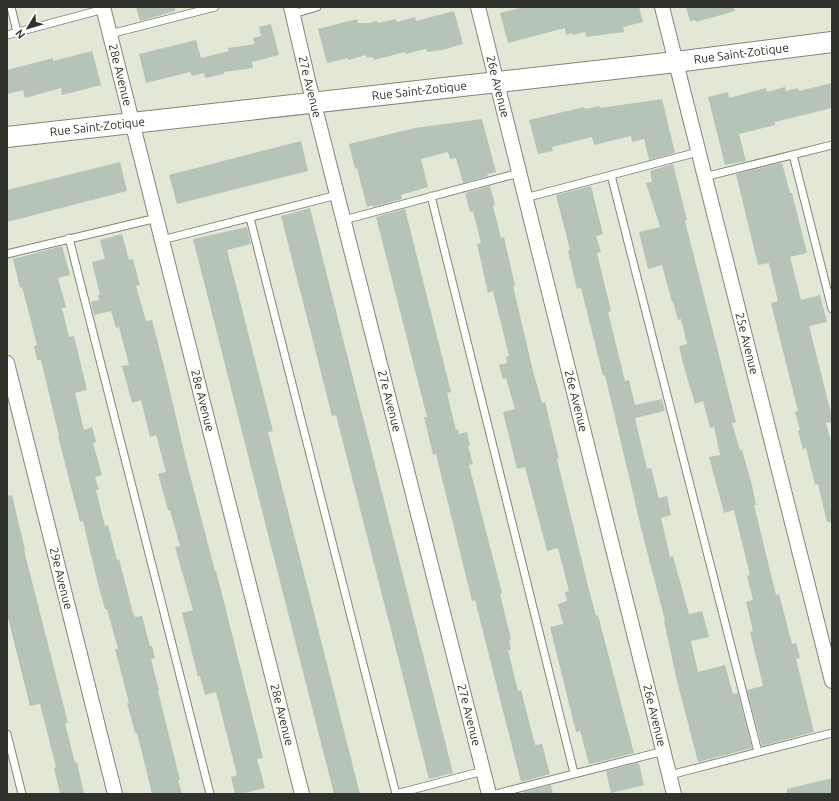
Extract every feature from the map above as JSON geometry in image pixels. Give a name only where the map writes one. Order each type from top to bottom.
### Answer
[{"type":"street","name":"26e Avenue","points":[[478,7],[674,794]]},
{"type":"street","name":"25e Avenue","points":[[662,7],[832,681]]},
{"type":"street","name":"28e Avenue","points":[[104,8],[301,794]]},
{"type":"street","name":"27e Avenue","points":[[292,10],[337,195],[489,794]]},
{"type":"street","name":"Rue Saint-Zotique","points":[[7,137],[676,62],[832,42]]},
{"type":"street","name":"29e Avenue","points":[[7,363],[115,794]]},
{"type":"lane","points":[[11,7],[17,32]]},
{"type":"lane","points":[[110,34],[198,9],[215,7]]},
{"type":"lane","points":[[292,10],[317,7]]},
{"type":"lane","points":[[7,35],[104,8]]},
{"type":"lane","points":[[704,177],[832,145]]},
{"type":"lane","points":[[525,198],[698,152]]},
{"type":"lane","points":[[793,155],[832,310]]},
{"type":"lane","points":[[344,220],[519,173]]},
{"type":"lane","points":[[611,175],[758,752]]},
{"type":"lane","points":[[162,240],[337,195]]},
{"type":"lane","points":[[432,196],[574,773]]},
{"type":"lane","points":[[7,254],[156,218]]},
{"type":"lane","points":[[250,218],[396,794],[483,771]]},
{"type":"lane","points":[[69,238],[210,794]]},
{"type":"lane","points":[[670,775],[832,733]]},
{"type":"lane","points":[[7,734],[22,794]]},
{"type":"lane","points":[[496,794],[664,751]]},
{"type":"building","points":[[136,7],[175,7],[175,11],[140,21]]},
{"type":"building","points":[[524,7],[639,7],[643,22],[623,27],[624,32],[586,37],[585,32],[566,35],[565,28],[508,43],[500,13]]},
{"type":"building","points":[[686,7],[734,7],[735,11],[696,22],[695,20],[690,21]]},
{"type":"building","points":[[454,11],[463,44],[442,50],[427,52],[426,49],[405,54],[405,52],[374,60],[373,57],[367,58],[366,55],[348,60],[348,58],[327,63],[318,29],[357,19],[358,23],[377,21],[378,23],[396,19],[397,22],[415,17],[416,21]]},
{"type":"building","points":[[271,24],[279,55],[252,62],[253,68],[224,72],[224,74],[205,78],[204,73],[192,76],[190,72],[146,83],[139,54],[196,40],[201,58],[229,51],[228,48],[255,44],[253,38],[261,36],[259,27]]},
{"type":"building","points":[[92,51],[101,85],[62,95],[61,88],[25,98],[23,90],[7,94],[7,70],[53,58],[53,61]]},
{"type":"building","points":[[832,83],[832,108],[775,122],[775,125],[739,134],[746,161],[725,165],[708,97],[728,92],[729,98],[766,88],[767,92],[785,87],[786,91],[798,88],[799,91]]},
{"type":"building","points":[[662,99],[675,153],[649,160],[644,139],[632,142],[631,136],[594,145],[592,137],[552,147],[553,151],[538,154],[529,120],[584,107],[585,109],[599,106],[600,108]]},
{"type":"building","points":[[482,119],[496,172],[487,174],[488,176],[463,183],[456,158],[450,159],[448,152],[421,159],[428,187],[401,195],[402,199],[373,207],[373,205],[367,207],[349,144],[415,128]]},
{"type":"building","points":[[301,141],[308,171],[177,204],[169,175]]},
{"type":"building","points":[[120,162],[127,191],[7,222],[7,190]]},
{"type":"building","points":[[782,163],[790,193],[792,193],[807,253],[790,257],[801,300],[820,295],[827,322],[809,326],[832,417],[832,422],[826,423],[832,445],[832,522],[827,522],[818,484],[815,485],[806,448],[803,449],[798,431],[800,430],[795,412],[798,411],[771,303],[778,301],[769,263],[758,265],[736,174]]},
{"type":"building","points":[[673,164],[687,220],[685,221],[736,422],[732,423],[740,450],[742,450],[752,485],[756,505],[754,505],[776,595],[779,594],[792,644],[796,643],[800,658],[796,659],[814,732],[762,746],[747,690],[763,686],[750,632],[753,631],[746,602],[753,600],[747,576],[750,575],[734,510],[724,513],[709,457],[720,455],[714,427],[710,428],[703,401],[695,404],[684,367],[679,346],[687,344],[681,319],[678,320],[662,265],[648,269],[639,232],[660,227],[646,183],[652,182],[650,171]]},
{"type":"building","points":[[490,186],[495,205],[493,206],[501,238],[504,237],[515,286],[513,286],[533,371],[542,403],[545,402],[559,459],[557,459],[588,586],[596,616],[598,615],[634,753],[589,764],[580,731],[576,732],[550,627],[563,624],[558,604],[567,601],[565,592],[569,591],[558,548],[547,551],[525,467],[517,469],[503,412],[515,409],[506,378],[503,379],[499,365],[507,363],[506,357],[509,356],[493,291],[488,293],[477,244],[481,243],[473,211],[470,212],[465,193]]},
{"type":"building","points":[[591,186],[603,234],[596,236],[601,252],[597,253],[611,311],[608,312],[625,381],[629,380],[635,405],[662,399],[665,411],[635,418],[647,469],[651,468],[659,498],[667,496],[671,515],[661,518],[670,557],[673,556],[689,614],[702,611],[709,637],[691,641],[698,672],[725,665],[733,694],[738,693],[752,748],[698,762],[676,677],[665,621],[642,532],[605,375],[603,376],[581,288],[577,289],[568,251],[570,250],[556,195]]},
{"type":"building","points":[[310,208],[453,773],[429,779],[336,415],[332,416],[281,216]]},
{"type":"building","points":[[405,209],[451,392],[447,393],[456,430],[458,429],[459,434],[467,432],[470,445],[468,446],[473,464],[469,465],[502,593],[500,594],[511,639],[509,640],[511,650],[508,650],[518,691],[521,690],[535,745],[542,744],[550,774],[521,782],[475,600],[472,601],[436,454],[433,455],[424,417],[427,417],[376,217]]},
{"type":"building","points":[[247,227],[251,244],[227,250],[273,431],[268,432],[360,794],[334,794],[193,239]]},
{"type":"building","points":[[122,234],[129,260],[133,259],[140,285],[136,286],[146,321],[152,320],[186,460],[216,571],[263,758],[257,759],[265,788],[241,794],[235,794],[231,777],[237,775],[216,692],[205,695],[200,676],[198,677],[182,613],[193,610],[175,547],[180,546],[158,474],[166,472],[156,435],[150,437],[141,400],[132,403],[122,366],[129,365],[119,327],[116,328],[111,311],[94,315],[91,302],[99,300],[98,295],[100,295],[92,262],[105,259],[100,240]]},
{"type":"building","points":[[62,246],[70,275],[58,278],[66,307],[62,308],[69,337],[74,336],[87,390],[75,393],[84,430],[92,427],[96,442],[93,443],[102,475],[95,477],[99,490],[96,490],[105,526],[108,525],[117,560],[119,559],[133,613],[135,617],[142,616],[150,646],[152,646],[155,658],[151,659],[182,794],[152,794],[137,733],[135,733],[127,703],[129,703],[115,649],[118,649],[97,580],[83,521],[80,522],[58,436],[41,360],[37,360],[34,346],[37,345],[13,259]]},
{"type":"building","points":[[12,495],[24,550],[68,723],[65,723],[75,763],[77,762],[84,794],[60,794],[54,768],[56,767],[40,704],[30,706],[7,614],[7,496]]},
{"type":"building","points":[[639,763],[644,785],[611,793],[606,771]]},
{"type":"building","points":[[832,778],[832,794],[787,794],[787,789]]},
{"type":"building","points":[[551,785],[553,794],[524,794],[524,792]]}]
